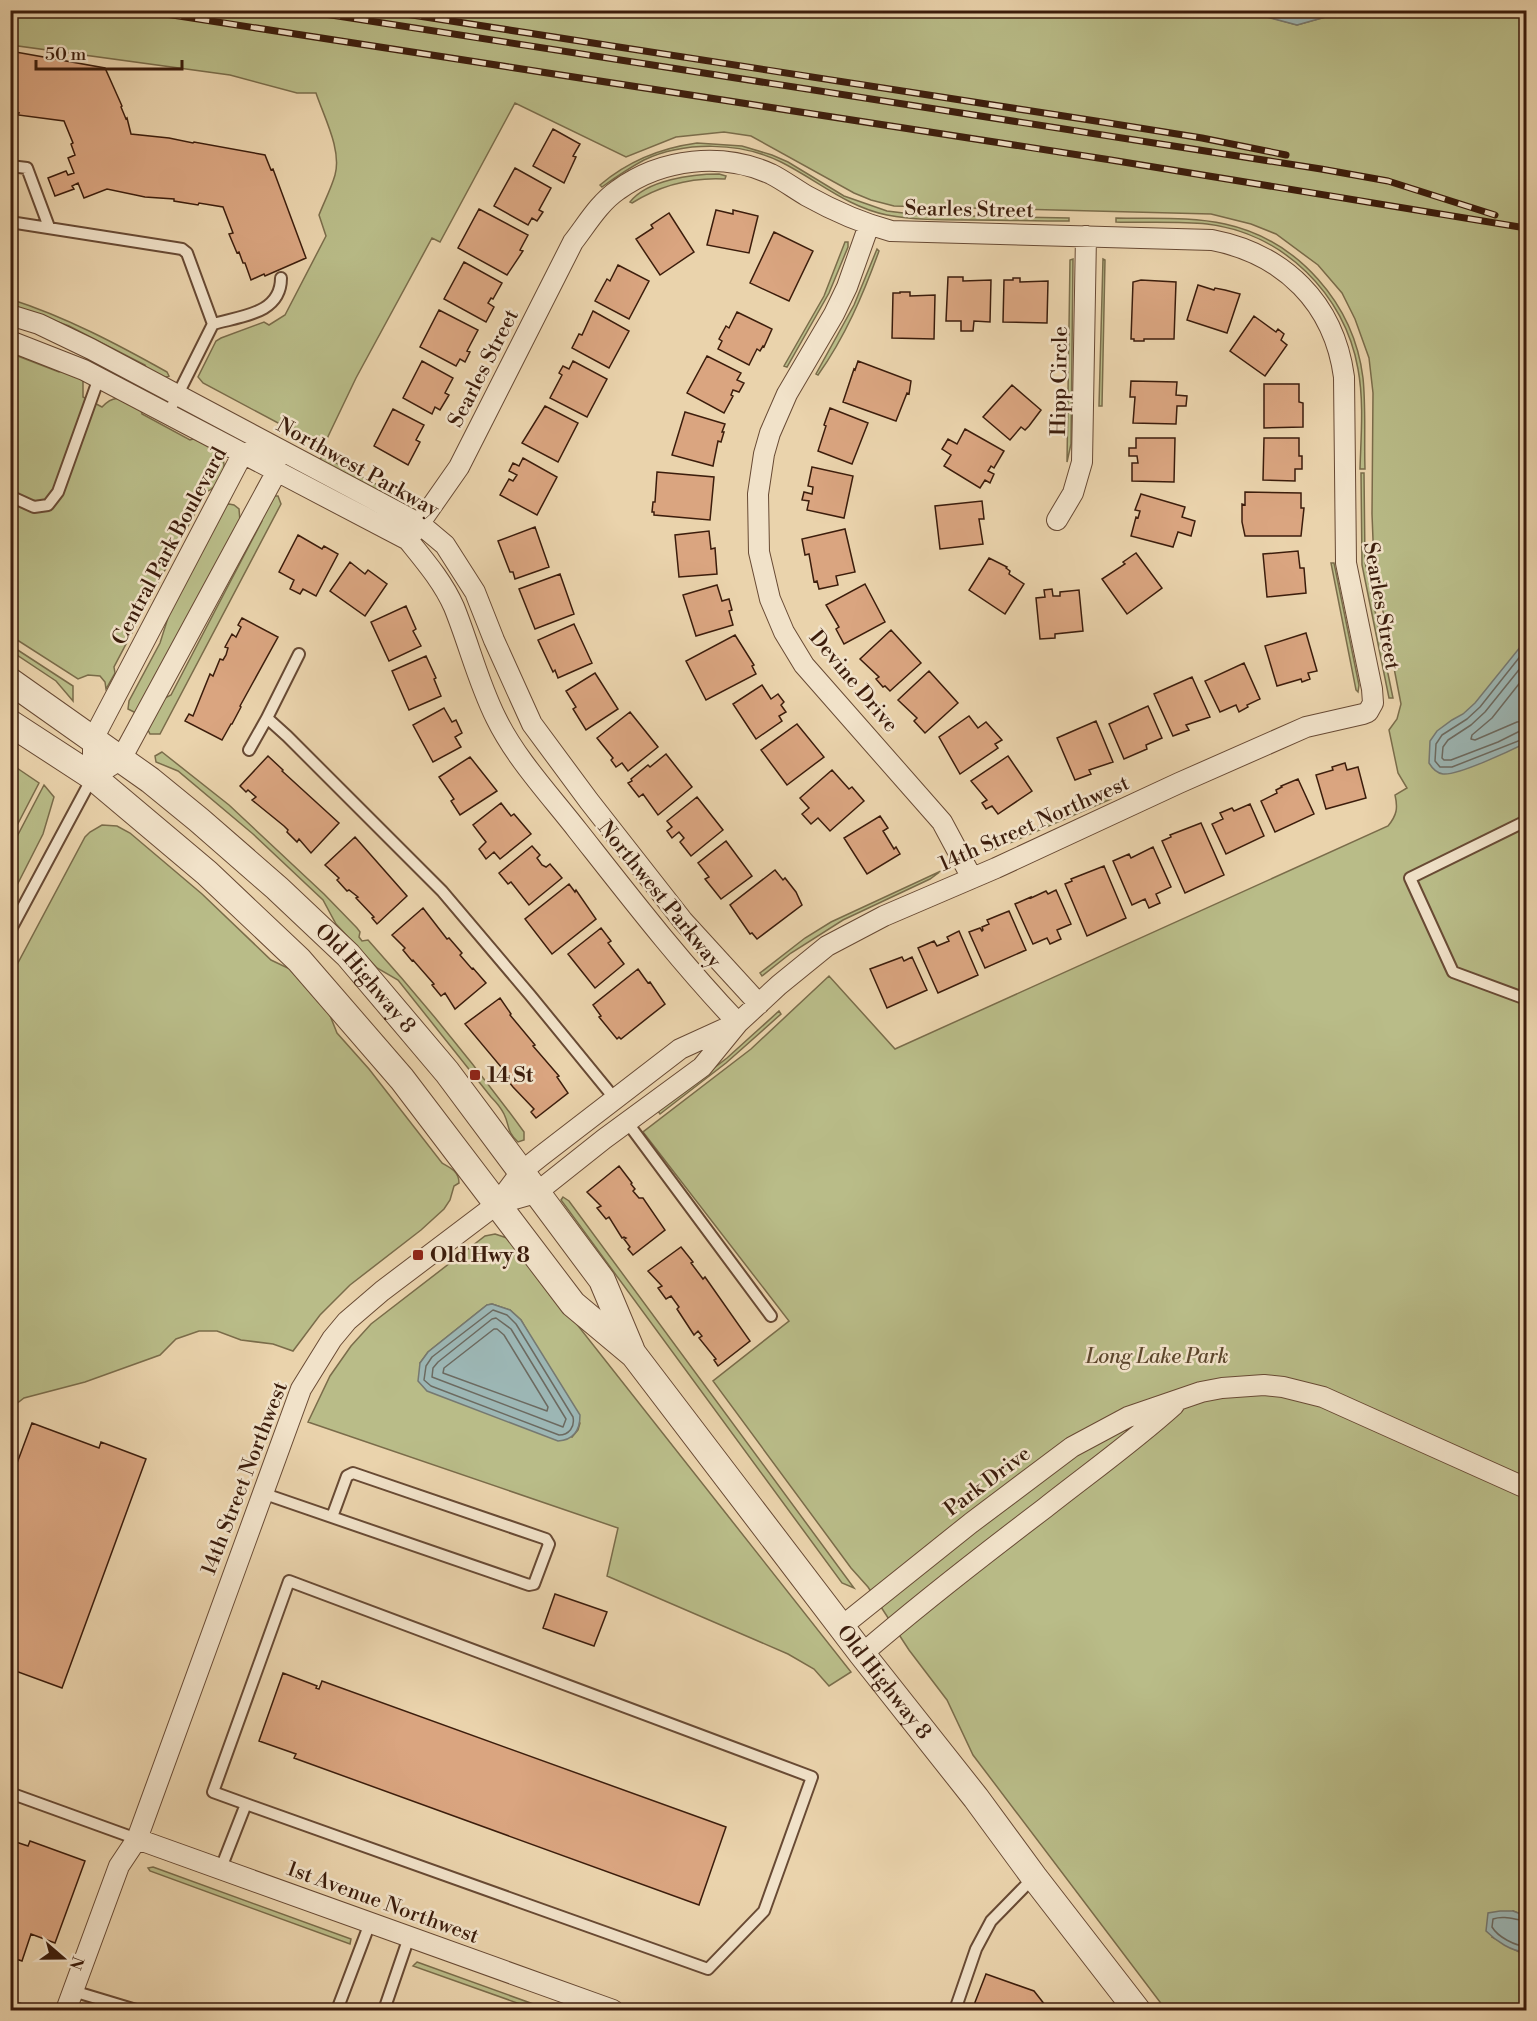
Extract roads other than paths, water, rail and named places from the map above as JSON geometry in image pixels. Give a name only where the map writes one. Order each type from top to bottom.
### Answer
[{"type":"street","name":"Searles Street","points":[[408,540],[459,467],[573,242],[598,208],[618,190],[641,177],[675,163],[708,161],[739,163],[772,175],[846,216],[891,231],[1212,240],[1233,244],[1253,253],[1293,277],[1323,312],[1337,342],[1344,377],[1346,563],[1374,698],[1371,707]]},
{"type":"street","name":"Devine Drive","points":[[869,225],[847,287],[788,394],[770,433],[764,454],[758,494],[759,552],[770,599],[784,632],[804,665],[942,822],[972,879]]},
{"type":"street","name":"Hipp Circle","points":[[1057,520],[1073,493],[1082,462],[1086,236]]},
{"type":"street","name":"Northwest Parkway","points":[[10,315],[39,324],[108,358],[420,524],[445,545],[476,592],[494,640],[532,724],[683,921],[759,1004]]},
{"type":"street","name":"Northwest Parkway","points":[[10,341],[99,377],[408,540],[432,570],[453,607],[470,656],[496,718],[520,758],[678,957],[738,1023]]},
{"type":"street","name":"Central Park Boulevard","points":[[93,777],[93,739],[243,453],[270,446]]},
{"type":"street","points":[[93,777],[121,759],[277,471],[270,446]]},
{"type":"street","name":"Old Highway 8","points":[[10,681],[121,759],[199,820],[277,888],[348,955],[447,1072],[602,1280],[634,1355]]},
{"type":"street","name":"14th Street Northwest","points":[[497,1204],[536,1193],[702,1067],[738,1023],[827,946],[884,916],[972,879],[1306,727],[1357,717],[1368,712],[1371,707]]},
{"type":"street","name":"Old Highway 8","points":[[10,723],[93,777],[207,873],[299,960],[402,1079],[573,1304],[634,1355],[1137,2010]]},
{"type":"street","points":[[548,792],[570,776]]},
{"type":"street","name":"14th Street Northwest","points":[[66,2010],[119,1866],[137,1839],[301,1389],[332,1339],[347,1321],[382,1291],[497,1204],[521,1172],[680,1049],[738,1023]]},
{"type":"street","points":[[615,1099],[627,1122]]},
{"type":"street","name":"Park Drive","points":[[841,1626],[1072,1447],[1128,1417],[1201,1392],[1246,1385],[1283,1387],[1302,1391],[1343,1405],[1527,1488]]},
{"type":"street","name":"Park Drive","points":[[862,1654],[992,1548],[1142,1433],[1178,1401]]},
{"type":"street","points":[[1056,1459],[1075,1485]]},
{"type":"street","points":[[971,1523],[992,1548]]},
{"type":"street","name":"1st Avenue Northwest","points":[[137,1839],[606,2009]]},
{"type":"lane","points":[[10,166],[27,168],[49,227]]},
{"type":"lane","points":[[10,222],[183,249],[187,253],[213,324],[168,414]]},
{"type":"lane","points":[[213,324],[265,310],[276,298],[281,286],[281,278]]},
{"type":"lane","points":[[10,496],[34,507],[48,505],[58,492],[108,358]]},
{"type":"lane","points":[[249,750],[299,654]]},
{"type":"lane","points":[[267,718],[442,891],[615,1099]]},
{"type":"lane","points":[[10,931],[93,777]]},
{"type":"lane","points":[[1527,821],[1410,878],[1453,972],[1527,999]]},
{"type":"lane","points":[[627,1122],[771,1316]]},
{"type":"lane","points":[[262,1493],[529,1585],[534,1584],[549,1544],[546,1539],[353,1473],[347,1476],[332,1517]]},
{"type":"lane","points":[[289,1581],[812,1777],[764,1911],[708,1969],[246,1803],[213,1792],[289,1581]]},
{"type":"lane","points":[[10,1793],[137,1839]]},
{"type":"lane","points":[[221,1868],[246,1803]]},
{"type":"lane","points":[[955,2010],[976,1949],[991,1921],[1034,1877]]},
{"type":"lane","points":[[337,2010],[370,1923]]},
{"type":"lane","points":[[384,2010],[410,1937]]},
{"type":"lane","points":[[73,1990],[136,2010]]},
{"type":"lane","points":[[10,2007],[21,2010]]},
{"type":"water","points":[[1347,10],[1297,25],[1244,11]]},
{"type":"water","points":[[1526,642],[1526,743],[1460,771],[1443,774],[1436,771],[1429,763],[1430,741],[1437,731],[1475,703]]},
{"type":"water","points":[[492,1304],[510,1310],[521,1320],[580,1415],[577,1430],[568,1439],[558,1441],[427,1391],[418,1381],[420,1363],[428,1352],[487,1305]]},
{"type":"water","points":[[1513,1911],[1526,1916],[1526,1952],[1505,1945],[1486,1931],[1488,1913]]},
{"type":"railway","points":[[140,10],[1111,160],[1526,228]]},
{"type":"railway","points":[[299,10],[1321,169],[1388,181],[1495,215]]},
{"type":"railway","points":[[380,10],[1096,121],[1202,138],[1286,155]]},
{"type":"place","name":"14 St","points":[[475,1075]]},
{"type":"place","name":"Old Hwy 8","points":[[418,1255]]},
{"type":"park label","name":"Long Lake Park","points":[[1157,1356]]}]
